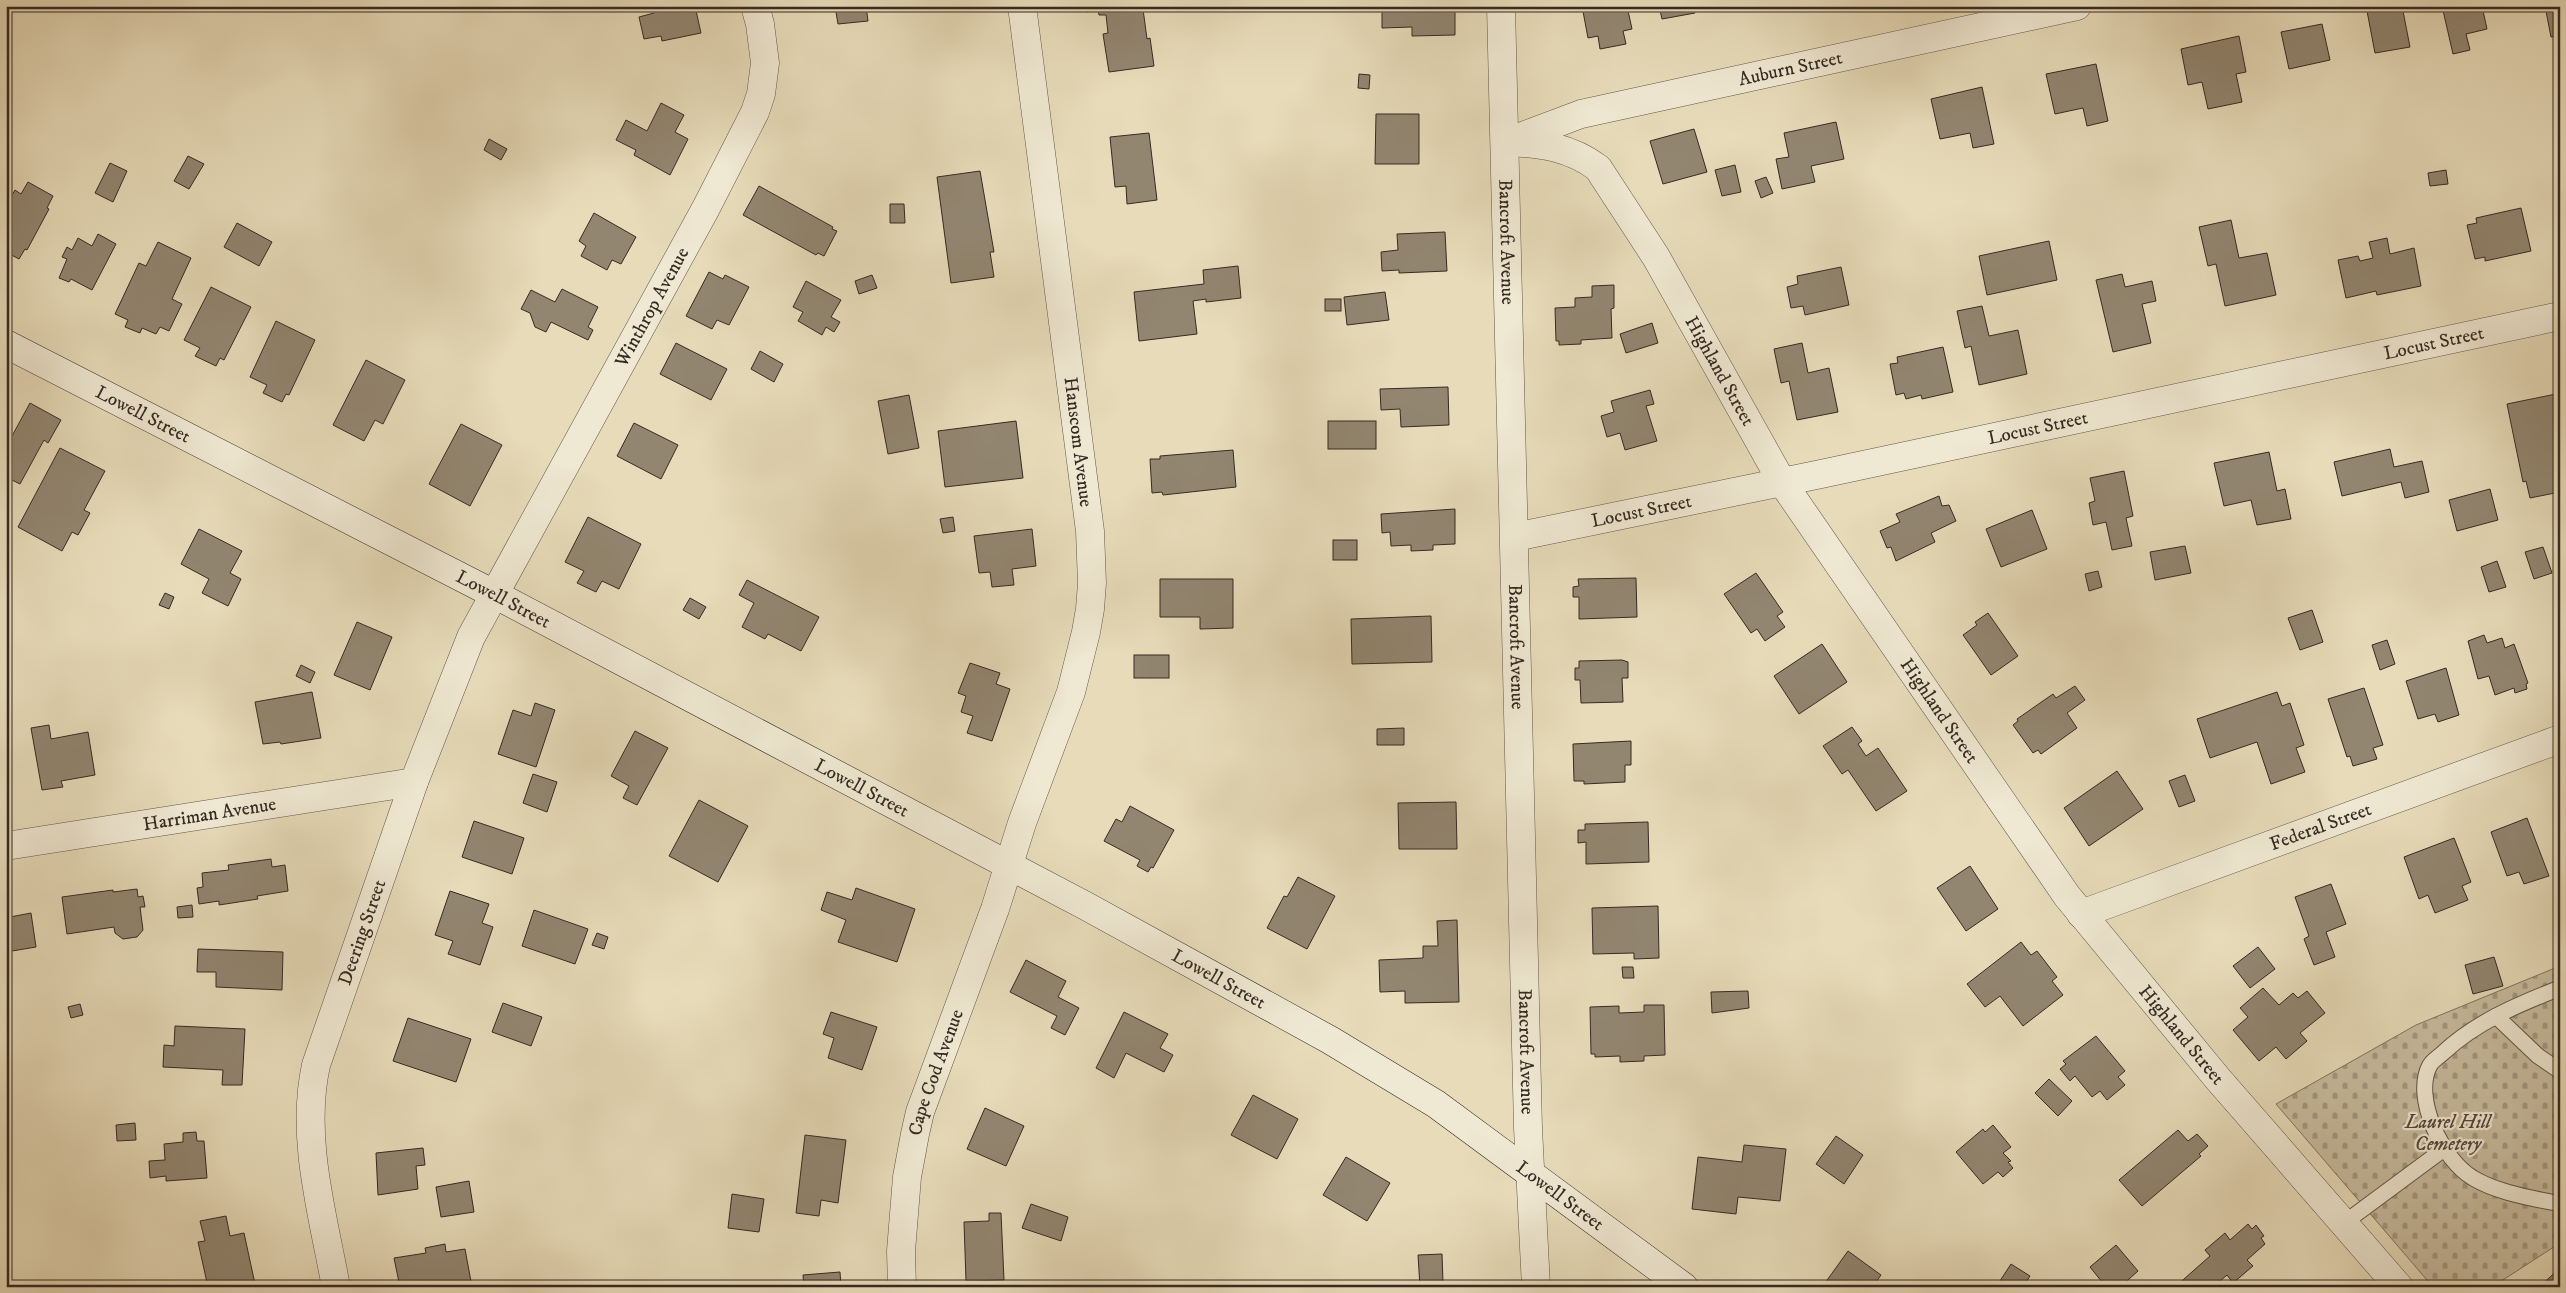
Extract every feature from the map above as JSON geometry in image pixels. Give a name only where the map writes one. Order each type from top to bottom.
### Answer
[{"type":"street","name":"Winthrop Avenue","points":[[494,594],[706,208],[755,112],[761,94],[765,63],[760,24],[755,6]]},
{"type":"street","name":"Hanscom Avenue","points":[[1009,867],[1022,822],[1072,692],[1086,632],[1092,584],[1090,531],[1022,6]]},
{"type":"street","name":"Bancroft Avenue","points":[[1501,6],[1506,142],[1530,1173],[1536,1287]]},
{"type":"street","name":"Auburn Street","points":[[1506,142],[1581,114],[2077,6]]},
{"type":"street","name":"Highland Street","points":[[1506,142],[1530,143],[1564,150],[1586,159],[1598,168],[1656,257],[1782,482],[2081,914],[2218,1079],[2399,1287]]},
{"type":"street","name":"Locust Street","points":[[1515,537],[2560,316]]},
{"type":"street","name":"Lowell Street","points":[[6,344],[494,594],[1163,948],[1371,1064],[1436,1104],[1684,1287]]},
{"type":"street","name":"Deering Street","points":[[336,1287],[315,1170],[310,1109],[313,1081],[414,782],[471,637],[494,594]]},
{"type":"street","name":"Federal Street","points":[[2081,914],[2560,739]]},
{"type":"street","name":"Harriman Avenue","points":[[6,846],[414,782]]},
{"type":"street","name":"Cape Cod Avenue","points":[[902,1287],[901,1251],[906,1177],[920,1112],[1009,867]]},
{"type":"lane","points":[[2560,988],[2496,1016],[2457,1040],[2430,1065],[2424,1088],[2429,1117],[2444,1149],[2472,1178],[2514,1194],[2560,1204]]},
{"type":"lane","points":[[2496,1016],[2538,1056],[2560,1071]]},
{"type":"lane","points":[[2344,1223],[2444,1149]]},
{"type":"green space","name":"Laurel Hill Cemetery","points":[[2560,966],[2560,1243],[2492,1287],[2433,1287],[2276,1104],[2416,1025]]},
{"type":"building","points":[[587,6],[612,6],[588,11]]},
{"type":"building","points":[[653,6],[695,6],[701,33],[662,41],[661,36],[644,39],[639,17],[654,13]]},
{"type":"building","points":[[835,6],[866,6],[868,21],[838,24]]},
{"type":"building","points":[[1086,6],[1146,6],[1146,9],[1143,9],[1147,39],[1150,38],[1154,66],[1109,72],[1103,34],[1108,33],[1106,15],[1099,15],[1098,10],[1086,12]]},
{"type":"building","points":[[1382,6],[1455,6],[1455,35],[1412,36],[1412,27],[1382,28]]},
{"type":"building","points":[[1582,6],[1627,6],[1632,29],[1623,31],[1626,44],[1600,49],[1598,36],[1588,38]]},
{"type":"building","points":[[1659,6],[1694,6],[1695,13],[1662,19]]},
{"type":"building","points":[[1840,6],[1859,6],[1840,10]]},
{"type":"building","points":[[2391,6],[2402,6],[2410,47],[2375,53],[2367,11]]},
{"type":"building","points":[[2442,6],[2482,6],[2487,29],[2466,34],[2470,50],[2453,54]]},
{"type":"building","points":[[2545,6],[2560,6],[2560,35],[2551,37]]},
{"type":"building","points":[[2322,24],[2330,60],[2289,69],[2281,32]]},
{"type":"building","points":[[2239,36],[2246,72],[2236,74],[2242,102],[2208,109],[2202,82],[2188,85],[2181,49]]},
{"type":"building","points":[[2096,64],[2108,121],[2087,126],[2083,108],[2055,114],[2046,74]]},
{"type":"building","points":[[1359,74],[1370,75],[1369,89],[1358,88]]},
{"type":"building","points":[[1982,87],[1994,144],[1973,148],[1970,133],[1940,139],[1931,99]]},
{"type":"building","points":[[661,103],[684,115],[675,132],[688,139],[670,175],[634,155],[636,150],[616,140],[626,120],[647,131]]},
{"type":"building","points":[[1376,114],[1419,114],[1419,164],[1375,164]]},
{"type":"building","points":[[1836,122],[1844,159],[1811,166],[1815,182],[1782,189],[1776,159],[1789,157],[1784,133]]},
{"type":"building","points":[[1694,129],[1707,172],[1663,184],[1650,141]]},
{"type":"building","points":[[1149,133],[1157,200],[1127,204],[1126,186],[1115,187],[1110,137]]},
{"type":"building","points":[[489,139],[507,149],[501,160],[484,150]]},
{"type":"building","points":[[188,156],[204,164],[189,189],[174,181]]},
{"type":"building","points":[[110,163],[127,171],[113,202],[95,193]]},
{"type":"building","points":[[1735,165],[1741,192],[1722,196],[1715,170]]},
{"type":"building","points":[[2446,170],[2448,184],[2430,186],[2428,173]]},
{"type":"building","points":[[980,171],[994,252],[990,252],[994,277],[951,283],[937,177]]},
{"type":"building","points":[[1766,177],[1773,193],[1761,198],[1755,181]]},
{"type":"building","points":[[28,182],[53,196],[47,208],[49,209],[27,250],[25,249],[19,259],[6,252],[6,205],[15,190],[21,194]]},
{"type":"building","points":[[759,186],[837,231],[824,256],[818,253],[816,255],[743,215]]},
{"type":"building","points":[[890,204],[904,204],[905,223],[890,223]]},
{"type":"building","points":[[2521,208],[2531,251],[2485,261],[2485,257],[2475,259],[2467,225],[2477,223],[2476,218]]},
{"type":"building","points":[[594,213],[636,237],[621,264],[612,260],[607,270],[581,256],[586,246],[579,241]]},
{"type":"building","points":[[2231,220],[2239,258],[2267,253],[2276,295],[2225,306],[2216,264],[2208,266],[2199,227]]},
{"type":"building","points":[[237,223],[272,242],[259,266],[224,247]]},
{"type":"building","points":[[1445,232],[1447,271],[1399,273],[1399,270],[1382,271],[1381,252],[1398,250],[1397,234]]},
{"type":"building","points":[[98,234],[116,244],[92,290],[71,279],[69,282],[59,278],[67,259],[62,257],[67,247],[72,250],[78,238],[92,246]]},
{"type":"building","points":[[2387,238],[2390,254],[2414,248],[2421,286],[2377,295],[2376,291],[2346,298],[2338,260],[2358,256],[2360,261],[2373,258],[2369,242]]},
{"type":"building","points":[[2049,241],[2057,280],[1987,295],[1979,256]]},
{"type":"building","points":[[158,242],[191,258],[172,299],[182,304],[169,331],[160,327],[156,334],[142,328],[140,333],[125,327],[128,320],[115,314],[139,263],[146,266]]},
{"type":"building","points":[[1238,266],[1241,298],[1206,302],[1206,299],[1193,301],[1197,334],[1139,341],[1134,292],[1204,284],[1203,270]]},
{"type":"building","points":[[1841,267],[1849,305],[1805,315],[1803,306],[1791,308],[1787,287],[1798,284],[1797,276]]},
{"type":"building","points":[[709,272],[723,279],[725,275],[749,287],[729,325],[717,320],[712,329],[686,316]]},
{"type":"building","points":[[2122,274],[2125,287],[2152,281],[2156,301],[2142,304],[2151,343],[2113,352],[2096,280]]},
{"type":"building","points":[[872,275],[877,288],[859,294],[855,281]]},
{"type":"building","points":[[806,281],[841,300],[831,317],[840,322],[834,332],[826,327],[822,335],[798,321],[803,312],[793,307]]},
{"type":"building","points":[[1614,285],[1614,308],[1611,309],[1612,338],[1581,340],[1581,344],[1559,345],[1559,341],[1556,341],[1555,308],[1575,307],[1575,298],[1592,297],[1592,286]]},
{"type":"building","points":[[211,287],[251,307],[224,360],[220,358],[216,366],[195,356],[200,348],[184,340]]},
{"type":"building","points":[[562,289],[598,307],[588,327],[593,330],[588,340],[551,322],[546,332],[535,327],[530,313],[521,309],[531,290],[555,302]]},
{"type":"building","points":[[1385,292],[1389,320],[1347,325],[1344,297]]},
{"type":"building","points":[[1325,299],[1341,299],[1341,311],[1325,311]]},
{"type":"building","points":[[1982,306],[1989,336],[2018,330],[2027,374],[1979,385],[1971,346],[1965,348],[1957,311]]},
{"type":"building","points":[[276,321],[315,340],[289,395],[286,394],[282,402],[263,393],[267,385],[250,377]]},
{"type":"building","points":[[1652,323],[1658,343],[1626,353],[1620,334]]},
{"type":"building","points":[[676,343],[727,369],[711,400],[660,374]]},
{"type":"building","points":[[1802,343],[1808,373],[1829,368],[1838,412],[1797,420],[1789,381],[1781,383],[1774,349]]},
{"type":"building","points":[[1943,347],[1953,392],[1922,399],[1921,395],[1906,399],[1904,393],[1896,395],[1890,364],[1898,363],[1897,357]]},
{"type":"building","points":[[760,351],[783,364],[774,382],[751,369]]},
{"type":"building","points":[[366,360],[405,380],[383,424],[375,420],[364,441],[333,425]]},
{"type":"building","points":[[1448,387],[1449,425],[1401,427],[1400,409],[1381,410],[1380,389]]},
{"type":"building","points":[[1650,390],[1654,404],[1646,406],[1657,441],[1625,450],[1620,433],[1607,437],[1601,416],[1614,412],[1611,401]]},
{"type":"building","points":[[2556,394],[2560,415],[2560,474],[2557,475],[2560,492],[2530,498],[2526,481],[2523,482],[2507,404]]},
{"type":"building","points":[[909,395],[919,448],[888,454],[878,401]]},
{"type":"building","points":[[30,403],[61,420],[48,443],[44,440],[20,484],[6,477],[6,447]]},
{"type":"building","points":[[1016,421],[1023,478],[945,487],[938,431]]},
{"type":"building","points":[[1328,421],[1376,421],[1376,449],[1328,449]]},
{"type":"building","points":[[634,423],[678,445],[661,479],[617,456]]},
{"type":"building","points":[[461,424],[502,445],[470,506],[429,484]]},
{"type":"building","points":[[60,448],[105,471],[84,510],[90,513],[78,535],[72,532],[62,551],[18,527]]},
{"type":"building","points":[[2390,449],[2394,467],[2422,461],[2429,492],[2405,498],[2401,482],[2342,496],[2334,462]]},
{"type":"building","points":[[1233,450],[1236,487],[1163,495],[1162,492],[1152,493],[1150,459],[1160,459],[1160,456]]},
{"type":"building","points":[[2269,452],[2277,491],[2285,489],[2291,519],[2257,525],[2251,500],[2224,506],[2214,463]]},
{"type":"building","points":[[2124,471],[2133,516],[2126,518],[2132,546],[2112,550],[2106,522],[2093,525],[2089,503],[2095,501],[2090,478]]},
{"type":"building","points":[[2490,489],[2498,520],[2457,531],[2449,500]]},
{"type":"building","points":[[1939,496],[1942,506],[1949,505],[1956,521],[1931,533],[1935,542],[1896,561],[1891,547],[1887,548],[1880,531],[1900,522],[1896,514]]},
{"type":"building","points":[[1455,509],[1455,544],[1433,545],[1433,550],[1411,551],[1411,545],[1391,546],[1390,532],[1382,533],[1381,514]]},
{"type":"building","points":[[2032,510],[2047,549],[2001,567],[1986,529]]},
{"type":"building","points":[[588,517],[641,544],[619,589],[602,581],[596,592],[577,583],[584,571],[565,562]]},
{"type":"building","points":[[953,517],[955,531],[943,533],[940,519]]},
{"type":"building","points":[[199,529],[242,551],[230,573],[241,579],[228,606],[202,593],[209,579],[181,564]]},
{"type":"building","points":[[1032,529],[1036,566],[1012,569],[1014,585],[992,587],[990,572],[979,573],[974,536]]},
{"type":"building","points":[[1333,540],[1357,540],[1357,560],[1333,560]]},
{"type":"building","points":[[2185,546],[2191,573],[2155,580],[2150,552]]},
{"type":"building","points":[[2543,547],[2552,573],[2534,579],[2525,552]]},
{"type":"building","points":[[2497,561],[2506,587],[2489,592],[2481,567]]},
{"type":"building","points":[[2098,571],[2102,587],[2089,591],[2085,574]]},
{"type":"building","points":[[1756,573],[1783,612],[1777,616],[1785,627],[1765,641],[1757,629],[1751,633],[1724,594]]},
{"type":"building","points":[[1636,578],[1637,617],[1579,619],[1579,597],[1573,597],[1573,587],[1579,586],[1578,579]]},
{"type":"building","points":[[1160,579],[1233,579],[1233,628],[1200,629],[1200,617],[1160,617]]},
{"type":"building","points":[[747,580],[819,617],[801,651],[768,634],[765,639],[742,627],[754,603],[739,595]]},
{"type":"building","points":[[165,593],[174,597],[169,609],[159,605]]},
{"type":"building","points":[[690,598],[706,607],[699,619],[683,610]]},
{"type":"building","points":[[2312,610],[2323,642],[2300,650],[2288,618]]},
{"type":"building","points":[[1988,613],[2018,656],[1991,675],[1963,635],[1977,625],[1975,622]]},
{"type":"building","points":[[1431,616],[1432,662],[1352,664],[1351,619]]},
{"type":"building","points":[[357,622],[392,637],[370,690],[334,675]]},
{"type":"building","points":[[2484,635],[2487,643],[2502,638],[2505,648],[2514,644],[2528,683],[2526,684],[2527,689],[2515,693],[2514,688],[2495,695],[2489,676],[2478,679],[2468,641]]},
{"type":"building","points":[[2387,640],[2395,664],[2380,670],[2372,645]]},
{"type":"building","points":[[1822,644],[1847,682],[1799,714],[1774,676]]},
{"type":"building","points":[[1134,655],[1169,655],[1169,678],[1134,678]]},
{"type":"building","points":[[1622,660],[1628,662],[1628,678],[1622,678],[1623,702],[1581,703],[1580,680],[1575,680],[1575,668],[1579,668],[1579,661]]},
{"type":"building","points":[[970,663],[1000,673],[996,684],[1010,689],[992,741],[967,733],[973,716],[961,712],[966,696],[958,693]]},
{"type":"building","points":[[301,665],[315,672],[310,683],[296,676]]},
{"type":"building","points":[[2446,668],[2459,715],[2438,722],[2435,714],[2418,719],[2406,681]]},
{"type":"building","points":[[2075,686],[2085,700],[2067,713],[2077,728],[2041,754],[2038,750],[2033,753],[2013,725],[2018,721],[2017,719],[2053,694],[2056,698]]},
{"type":"building","points":[[2364,688],[2383,745],[2373,748],[2377,759],[2353,766],[2350,756],[2347,757],[2328,699]]},
{"type":"building","points":[[312,692],[321,738],[281,744],[280,742],[263,744],[255,702]]},
{"type":"building","points":[[2277,692],[2282,706],[2290,703],[2304,745],[2296,748],[2305,772],[2271,784],[2257,742],[2210,758],[2197,719]]},
{"type":"building","points":[[535,703],[555,710],[536,767],[498,754],[513,710],[531,716]]},
{"type":"building","points":[[49,725],[51,739],[88,732],[95,775],[61,781],[63,787],[42,790],[31,728]]},
{"type":"building","points":[[1852,727],[1862,741],[1858,744],[1866,756],[1878,748],[1907,791],[1876,811],[1848,770],[1842,774],[1823,746]]},
{"type":"building","points":[[1404,728],[1404,745],[1377,745],[1377,729]]},
{"type":"building","points":[[635,731],[668,748],[637,805],[623,798],[629,786],[611,776]]},
{"type":"building","points":[[1631,741],[1631,765],[1625,765],[1625,782],[1584,784],[1584,781],[1574,781],[1573,744]]},
{"type":"building","points":[[2117,771],[2143,809],[2089,846],[2064,808]]},
{"type":"building","points":[[533,774],[557,782],[547,812],[523,803]]},
{"type":"building","points":[[2185,775],[2195,801],[2179,807],[2169,781]]},
{"type":"building","points":[[699,800],[748,826],[718,882],[669,856]]},
{"type":"building","points":[[1456,802],[1457,849],[1399,849],[1398,803]]},
{"type":"building","points":[[1130,806],[1174,830],[1153,868],[1151,867],[1148,872],[1137,866],[1140,860],[1104,841],[1116,819],[1122,822]]},
{"type":"building","points":[[2527,818],[2549,876],[2524,884],[2519,872],[2507,876],[2491,832]]},
{"type":"building","points":[[474,821],[524,838],[512,874],[462,857]]},
{"type":"building","points":[[1648,822],[1649,862],[1586,864],[1586,842],[1578,843],[1578,830],[1585,830],[1585,824]]},
{"type":"building","points":[[2454,838],[2471,882],[2462,886],[2468,900],[2435,913],[2428,895],[2419,899],[2404,857]]},
{"type":"building","points":[[271,859],[272,867],[285,865],[288,891],[257,896],[258,899],[219,905],[219,901],[199,904],[197,888],[203,887],[202,873],[229,870],[228,865]]},
{"type":"building","points":[[1970,866],[1998,909],[1966,931],[1937,888]]},
{"type":"building","points":[[1298,877],[1335,896],[1307,949],[1267,928],[1284,896],[1287,897]]},
{"type":"building","points":[[2331,884],[2346,924],[2326,932],[2335,957],[2314,965],[2304,939],[2309,936],[2295,897]]},
{"type":"building","points":[[856,888],[915,909],[897,962],[838,942],[846,920],[821,910],[827,892],[852,900]]},
{"type":"building","points":[[137,889],[138,897],[143,896],[145,907],[140,907],[143,930],[137,937],[123,939],[115,933],[114,927],[67,934],[62,897],[113,890],[113,892]]},
{"type":"building","points":[[450,891],[489,904],[482,923],[493,927],[480,965],[448,954],[453,941],[435,935]]},
{"type":"building","points":[[192,905],[193,917],[178,918],[177,907]]},
{"type":"building","points":[[9,906],[10,917],[31,913],[36,947],[6,952],[6,907]]},
{"type":"building","points":[[1658,906],[1659,958],[1634,959],[1634,953],[1593,954],[1592,908]]},
{"type":"building","points":[[534,910],[588,929],[575,964],[522,946]]},
{"type":"building","points":[[1457,920],[1459,1002],[1405,1003],[1405,991],[1380,992],[1379,960],[1423,958],[1423,946],[1438,946],[1437,921]]},
{"type":"building","points":[[597,933],[608,937],[604,949],[592,945]]},
{"type":"building","points":[[2021,942],[2031,955],[2037,951],[2057,977],[2052,981],[2063,995],[2023,1026],[2000,996],[1985,1007],[1967,984]]},
{"type":"building","points":[[2258,947],[2275,969],[2250,988],[2233,966]]},
{"type":"building","points":[[198,949],[283,952],[282,990],[216,987],[216,972],[197,972]]},
{"type":"building","points":[[2494,957],[2503,986],[2473,994],[2465,965]]},
{"type":"building","points":[[1026,960],[1066,981],[1058,997],[1079,1008],[1065,1035],[1051,1028],[1057,1016],[1010,992]]},
{"type":"building","points":[[1622,967],[1633,967],[1634,978],[1623,978]]},
{"type":"building","points":[[2263,988],[2279,1005],[2293,993],[2298,998],[2307,991],[2325,1013],[2300,1033],[2307,1041],[2286,1059],[2276,1047],[2259,1061],[2233,1030],[2248,1017],[2240,1008]]},
{"type":"building","points":[[1748,991],[1749,1008],[1712,1013],[1711,992]]},
{"type":"building","points":[[503,1003],[542,1017],[531,1046],[492,1032]]},
{"type":"building","points":[[80,1004],[83,1015],[71,1018],[68,1007]]},
{"type":"building","points":[[1644,1005],[1664,1005],[1665,1055],[1644,1056],[1644,1061],[1620,1062],[1620,1056],[1595,1057],[1595,1054],[1591,1054],[1590,1007],[1619,1006],[1619,1013],[1644,1012]]},
{"type":"building","points":[[831,1012],[877,1027],[862,1070],[828,1058],[834,1038],[823,1034]]},
{"type":"building","points":[[1124,1012],[1168,1034],[1160,1048],[1173,1055],[1164,1072],[1126,1053],[1114,1078],[1096,1068]]},
{"type":"building","points":[[408,1018],[471,1039],[456,1082],[393,1061]]},
{"type":"building","points":[[175,1026],[245,1029],[242,1085],[222,1085],[223,1070],[163,1067],[164,1045],[174,1046]]},
{"type":"building","points":[[2096,1036],[2125,1071],[2118,1077],[2125,1085],[2107,1100],[2100,1091],[2092,1097],[2075,1076],[2070,1081],[2060,1069],[2066,1064],[2063,1061]]},
{"type":"building","points":[[2049,1079],[2072,1101],[2058,1116],[2035,1093]]},
{"type":"building","points":[[1253,1095],[1298,1119],[1277,1159],[1231,1135]]},
{"type":"building","points":[[985,1108],[1024,1126],[1006,1166],[967,1149]]},
{"type":"building","points":[[135,1123],[136,1140],[117,1141],[116,1125]]},
{"type":"building","points":[[1993,1125],[2011,1147],[2003,1153],[2011,1161],[2008,1162],[2013,1168],[2003,1177],[1998,1172],[1983,1184],[1956,1152],[1983,1129],[1985,1132]]},
{"type":"building","points":[[2178,1130],[2188,1141],[2197,1134],[2208,1146],[2199,1154],[2201,1156],[2142,1206],[2119,1180]]},
{"type":"building","points":[[196,1132],[197,1141],[204,1141],[207,1178],[166,1181],[166,1176],[150,1178],[149,1161],[165,1160],[164,1144],[183,1142],[183,1133]]},
{"type":"building","points":[[805,1135],[846,1140],[838,1203],[821,1200],[819,1216],[796,1213]]},
{"type":"building","points":[[1836,1136],[1863,1155],[1844,1184],[1816,1164]]},
{"type":"building","points":[[1744,1145],[1786,1149],[1780,1201],[1738,1197],[1736,1214],[1692,1209],[1698,1157],[1742,1162]]},
{"type":"building","points":[[423,1148],[425,1165],[416,1166],[418,1189],[378,1195],[376,1153]]},
{"type":"building","points":[[1346,1157],[1390,1183],[1367,1221],[1323,1195]]},
{"type":"building","points":[[469,1181],[474,1212],[441,1217],[436,1187]]},
{"type":"building","points":[[732,1194],[764,1199],[759,1232],[728,1228]]},
{"type":"building","points":[[1031,1204],[1068,1217],[1061,1241],[1022,1228]]},
{"type":"building","points":[[989,1213],[1001,1213],[1004,1280],[966,1281],[964,1222],[989,1221]]},
{"type":"building","points":[[226,1216],[230,1236],[244,1233],[255,1284],[239,1287],[208,1287],[198,1242],[205,1241],[200,1221]]},
{"type":"building","points":[[2248,1224],[2252,1229],[2256,1225],[2264,1236],[2261,1238],[2265,1244],[2247,1260],[2253,1266],[2233,1283],[2227,1275],[2213,1287],[2175,1287],[2210,1256],[2205,1250],[2225,1233],[2230,1240]]},
{"type":"building","points":[[445,1244],[446,1252],[465,1249],[472,1287],[400,1287],[394,1258],[426,1253],[425,1248]]},
{"type":"building","points":[[2116,1245],[2138,1271],[2120,1287],[2106,1287],[2090,1267]]},
{"type":"building","points":[[1848,1251],[1881,1275],[1874,1285],[1877,1287],[1830,1287],[1825,1283]]},
{"type":"building","points":[[1442,1254],[1443,1283],[1461,1282],[1461,1287],[1420,1287],[1418,1255]]},
{"type":"building","points":[[2011,1264],[2030,1276],[2023,1287],[1996,1287]]},
{"type":"building","points":[[2560,1268],[2560,1287],[2539,1287]]},
{"type":"building","points":[[840,1272],[841,1287],[804,1287],[803,1275]]}]
